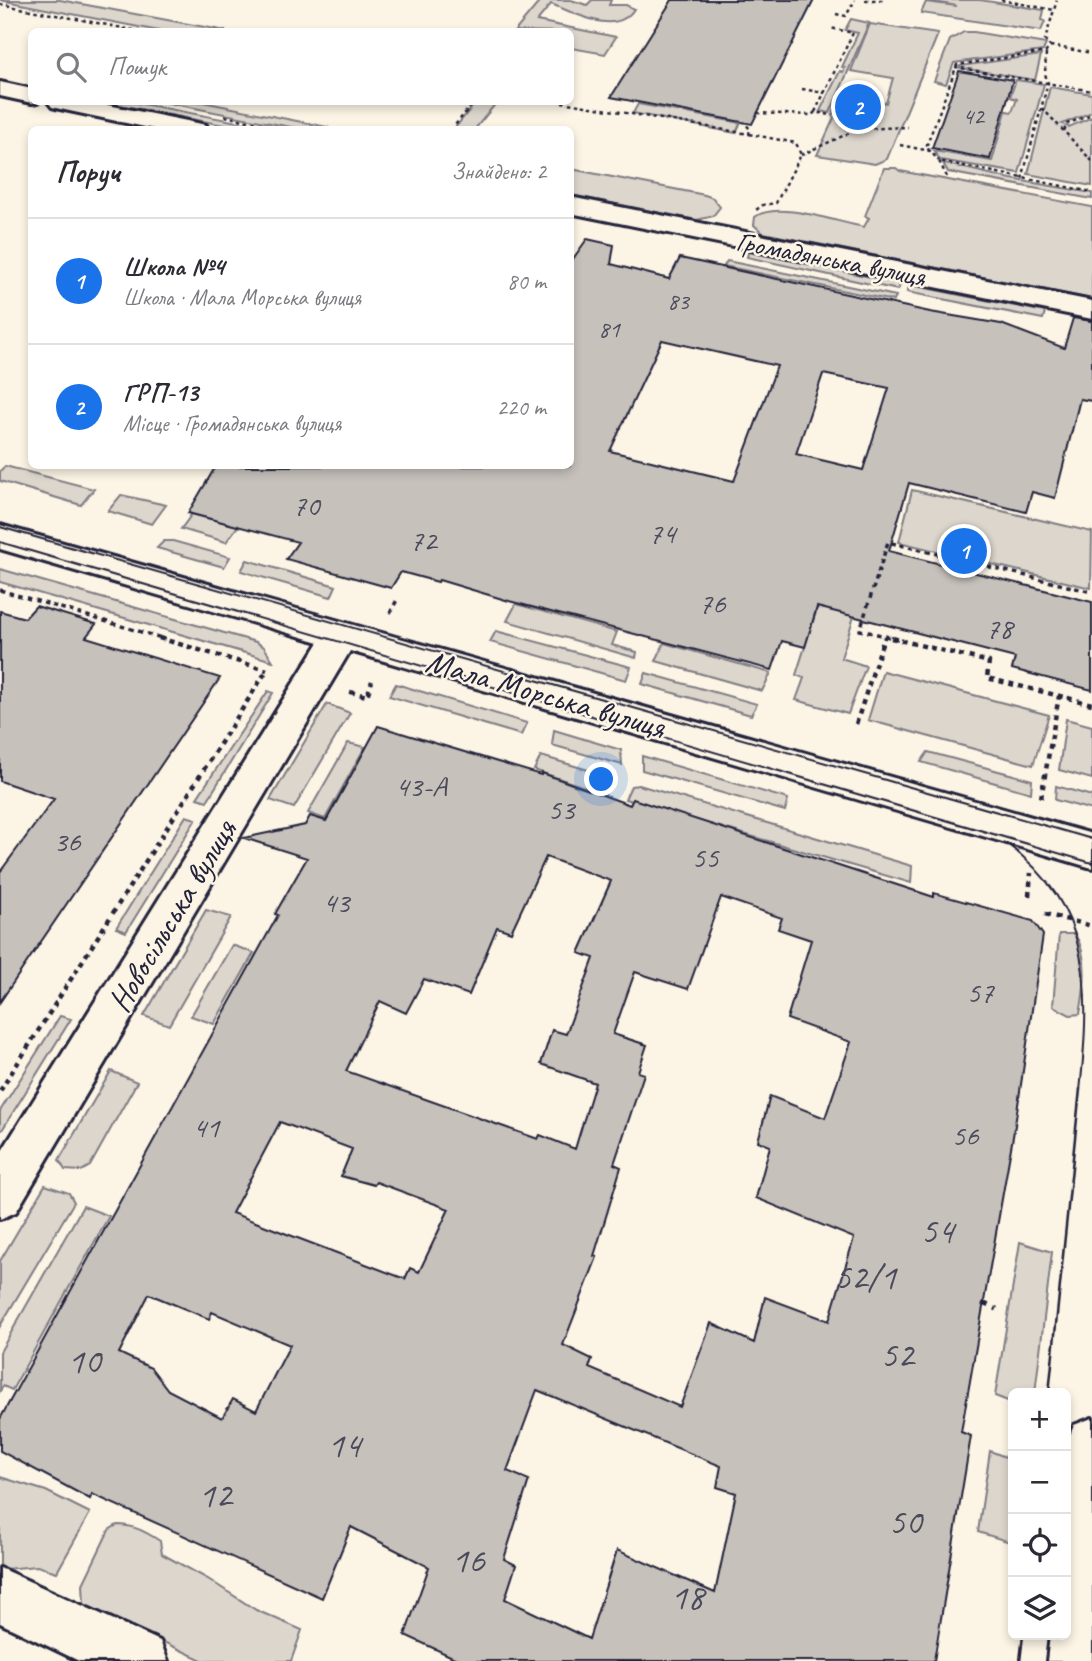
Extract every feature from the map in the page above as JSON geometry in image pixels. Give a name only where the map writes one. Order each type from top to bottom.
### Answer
[{"type":"street","points":[[0,89],[28,95]]},
{"type":"street","points":[[75,105],[177,126]]},
{"type":"street","name":"Громадянська вулиця","points":[[574,206],[1092,310]]},
{"type":"street","name":"Мала Морська вулиця","points":[[0,537],[1092,851]]},
{"type":"street","name":"Новосільська вулиця","points":[[0,1196],[342,634]]},
{"type":"street","points":[[1075,1661],[1092,1443]]},
{"type":"street","points":[[0,1595],[139,1661]]},
{"type":"path","points":[[836,14],[846,16],[855,0]]},
{"type":"path","points":[[865,0],[884,0]]},
{"type":"path","points":[[1000,0],[1054,9]]},
{"type":"path","points":[[1057,0],[1045,40],[1050,46],[1092,53]]},
{"type":"path","points":[[0,4],[123,28]]},
{"type":"path","points":[[757,113],[812,115],[815,112],[853,33],[830,28]]},
{"type":"path","points":[[1022,179],[1048,83],[1045,74],[1046,52],[1050,46]]},
{"type":"path","points":[[947,177],[939,161],[926,147],[955,67],[1046,52]]},
{"type":"path","points":[[955,67],[1092,91]]},
{"type":"path","points":[[802,89],[825,93]]},
{"type":"path","points":[[574,104],[798,142],[801,155],[776,203],[763,205],[752,214],[742,240]]},
{"type":"path","points":[[454,126],[472,105]]},
{"type":"path","points":[[1042,108],[1092,161]]},
{"type":"path","points":[[815,112],[830,115]]},
{"type":"path","points":[[1064,131],[1067,124],[1092,114]]},
{"type":"path","points":[[744,122],[750,129],[749,134]]},
{"type":"path","points":[[801,155],[817,152],[850,132],[864,127],[908,127]]},
{"type":"path","points":[[900,145],[930,150]]},
{"type":"path","points":[[939,161],[1092,192]]},
{"type":"path","points":[[1092,592],[888,542],[860,630],[989,662],[987,678],[1092,704]]},
{"type":"path","points":[[0,590],[312,684],[367,696]]},
{"type":"path","points":[[856,724],[885,636]]},
{"type":"path","points":[[0,1091],[267,670]]},
{"type":"path","points":[[1045,914],[1092,926]]},
{"type":"path","points":[[982,1303],[997,1309]]},
{"type":"shaded area","points":[[0,0],[60,0],[210,28],[144,28]]},
{"type":"shaded area","points":[[541,0],[571,0],[587,5],[592,0],[611,0],[609,5],[626,5],[634,9],[626,17],[606,22],[583,17],[551,4],[537,21],[572,28],[518,28]]},
{"type":"shaded area","points":[[924,0],[980,0],[1044,10],[1042,20],[1045,21],[1041,31],[921,13],[926,2],[957,6]]},
{"type":"shaded area","points":[[851,19],[869,23],[830,113],[820,111],[840,71],[843,72],[845,68],[842,67],[858,33],[845,30]]},
{"type":"shaded area","points":[[870,24],[938,34],[887,159],[875,164],[817,155],[834,118],[832,116],[840,96],[886,103],[893,78],[851,71]]},
{"type":"shaded area","points":[[574,28],[616,37],[605,54],[574,49]]},
{"type":"shaded area","points":[[964,32],[1046,44],[1043,51],[954,63],[946,84],[934,81],[950,40]]},
{"type":"shaded area","points":[[1041,55],[1035,80],[960,68],[960,66]]},
{"type":"shaded area","points":[[1016,80],[1044,84],[1019,173],[940,160],[934,151],[992,161],[1006,111],[1012,112],[1017,99],[1010,97]]},
{"type":"shaded area","points":[[1050,87],[1092,94],[1092,112],[1062,124],[1069,127],[1092,117],[1092,186],[1028,174]]},
{"type":"shaded area","points":[[638,104],[740,124],[736,133],[633,113]]},
{"type":"shaded area","points":[[120,105],[148,105],[258,126],[228,126]]},
{"type":"shaded area","points":[[179,105],[218,105],[322,126],[286,126]]},
{"type":"shaded area","points":[[474,105],[495,105],[477,126],[456,126]]},
{"type":"shaded area","points":[[943,163],[1011,179],[1092,193],[1092,199],[948,172]]},
{"type":"shaded area","points":[[884,168],[896,168],[900,171],[1092,207],[1092,299],[763,233],[754,225],[755,217],[765,212],[792,211],[864,227],[869,218],[865,216]]},
{"type":"shaded area","points":[[574,170],[713,198],[720,207],[713,216],[697,220],[574,196]]},
{"type":"shaded area","points":[[748,252],[901,283],[898,290],[747,257]]},
{"type":"shaded area","points":[[727,261],[896,296],[894,301],[724,266]]},
{"type":"shaded area","points":[[910,285],[1045,312],[1043,319],[907,292]]},
{"type":"shaded area","points":[[5,466],[94,489],[81,505],[0,481],[0,471]]},
{"type":"shaded area","points":[[912,490],[1092,532],[1091,588],[899,542]]},
{"type":"shaded area","points":[[121,495],[166,505],[152,524],[108,511]]},
{"type":"shaded area","points":[[192,514],[238,526],[226,542],[181,529]]},
{"type":"shaded area","points":[[164,541],[173,541],[230,557],[224,567],[157,548]]},
{"type":"shaded area","points":[[837,546],[873,555],[841,658],[866,666],[848,714],[796,700],[804,678],[796,675]]},
{"type":"shaded area","points":[[247,560],[336,586],[331,597],[241,571]]},
{"type":"shaded area","points":[[0,569],[256,642],[264,647],[273,661],[0,582]]},
{"type":"shaded area","points":[[516,604],[617,632],[612,645],[637,652],[636,658],[507,621]]},
{"type":"shaded area","points":[[496,631],[631,667],[626,680],[490,642]]},
{"type":"shaded area","points":[[664,643],[771,673],[762,691],[656,661]]},
{"type":"shaded area","points":[[883,671],[1049,715],[1033,765],[868,720]]},
{"type":"shaded area","points":[[646,673],[757,704],[751,715],[642,684]]},
{"type":"shaded area","points":[[396,684],[527,723],[521,735],[389,696]]},
{"type":"shaded area","points":[[268,691],[273,693],[207,801],[197,798]]},
{"type":"shaded area","points":[[327,704],[350,713],[294,808],[270,800]]},
{"type":"shaded area","points":[[1066,719],[1092,726],[1092,779],[1059,770]]},
{"type":"shaded area","points":[[554,730],[621,750],[622,765],[552,745]]},
{"type":"shaded area","points":[[348,743],[365,747],[325,819],[308,813]]},
{"type":"shaded area","points":[[928,752],[1032,780],[1031,793],[921,762]]},
{"type":"shaded area","points":[[541,756],[612,777],[605,794],[534,770]]},
{"type":"shaded area","points":[[642,756],[788,799],[785,811],[642,770]]},
{"type":"shaded area","points":[[639,785],[912,866],[911,883],[625,799],[631,786]]},
{"type":"shaded area","points":[[1056,786],[1092,796],[1092,810],[1055,800]]},
{"type":"shaded area","points":[[186,816],[196,819],[126,932],[116,928]]},
{"type":"shaded area","points":[[206,910],[231,917],[169,1025],[144,1016]]},
{"type":"shaded area","points":[[1059,934],[1075,934],[1082,953],[1084,983],[1080,1014],[1070,1015],[1053,1006]]},
{"type":"shaded area","points":[[232,945],[254,953],[214,1024],[191,1016]]},
{"type":"shaded area","points":[[60,1016],[71,1019],[0,1130],[0,1111]]},
{"type":"shaded area","points":[[111,1071],[137,1082],[90,1166],[81,1171],[65,1170],[59,1160]]},
{"type":"shaded area","points":[[45,1185],[69,1193],[74,1202],[0,1326],[0,1261]]},
{"type":"shaded area","points":[[83,1206],[109,1216],[12,1390],[3,1386],[0,1391],[0,1352]]},
{"type":"shaded area","points":[[1020,1242],[1052,1252],[1036,1388],[1008,1388],[1008,1401],[995,1396]]},
{"type":"shaded area","points":[[990,1451],[1008,1458],[1008,1541],[978,1532]]},
{"type":"shaded area","points":[[0,1477],[46,1491],[90,1513],[57,1572],[37,1566],[5,1569],[0,1567]]},
{"type":"shaded area","points":[[117,1525],[150,1535],[160,1541],[162,1554],[256,1610],[302,1630],[291,1661],[204,1661],[84,1605],[83,1584],[109,1530]]},
{"type":"building","points":[[672,0],[814,0],[752,124],[611,97]]},
{"type":"building","points":[[959,71],[1013,80],[990,159],[932,148]]},
{"type":"building","points":[[587,239],[614,245],[611,264],[669,279],[680,258],[930,312],[1001,324],[1064,348],[1073,318],[1092,321],[1092,401],[1080,399],[1055,498],[1032,492],[1026,512],[909,483],[889,551],[1092,602],[1092,690],[1012,669],[1015,658],[817,607],[805,647],[782,641],[772,670],[439,580],[438,582],[401,572],[391,588],[286,559],[298,542],[188,513],[214,469],[574,469],[574,257]],"holes":[[[662,340],[777,366],[734,481],[610,451]],[[823,374],[889,388],[863,470],[796,454]]]},
{"type":"building","points":[[36,606],[96,624],[86,637],[220,678],[0,1002],[0,872],[54,799],[0,781],[0,611],[25,618]]},
{"type":"building","points":[[378,726],[541,775],[542,773],[630,805],[633,799],[934,897],[934,893],[1033,921],[1043,935],[1015,1125],[961,1432],[971,1436],[934,1661],[461,1661],[405,1635],[429,1567],[351,1527],[322,1598],[92,1494],[90,1499],[0,1451],[0,1419],[307,858],[244,838],[305,825],[310,816],[326,821]],"holes":[[[546,857],[611,881],[579,953],[594,958],[566,1034],[552,1030],[541,1064],[595,1083],[575,1149],[540,1135],[538,1139],[346,1071],[380,1001],[406,1013],[424,979],[469,995],[497,927],[511,932]],[[721,897],[782,918],[778,929],[811,940],[787,1019],[851,1042],[825,1118],[770,1096],[758,1141],[770,1146],[756,1198],[854,1238],[829,1321],[765,1297],[754,1343],[711,1323],[680,1407],[589,1368],[592,1359],[563,1345],[597,1257],[594,1256],[621,1167],[614,1164],[644,1074],[638,1072],[647,1045],[613,1034],[635,972],[688,989]],[[280,1122],[352,1149],[341,1176],[374,1185],[376,1182],[449,1209],[419,1272],[410,1268],[405,1279],[232,1213]],[[149,1294],[209,1319],[212,1312],[290,1345],[256,1411],[233,1399],[222,1418],[168,1390],[151,1368],[119,1353]],[[537,1390],[721,1466],[717,1487],[736,1493],[715,1593],[617,1550],[589,1639],[505,1599],[516,1565],[504,1559],[529,1480],[507,1471]]]},
{"type":"tram line","points":[[0,527],[1092,839]]},
{"type":"tram line","points":[[0,542],[1092,863]]},
{"type":"tram line","points":[[1007,844],[1035,868],[1056,894],[1070,922],[1080,952],[1085,1017],[1080,1091]]},
{"type":"tram line","points":[[1050,1388],[1080,1089]]},
{"type":"tram line","points":[[1020,1661],[1022,1640]]},
{"type":"place","name":"ГРП-13","points":[[858,107]]},
{"type":"place","name":"Школа №4","points":[[964,551]]}]
